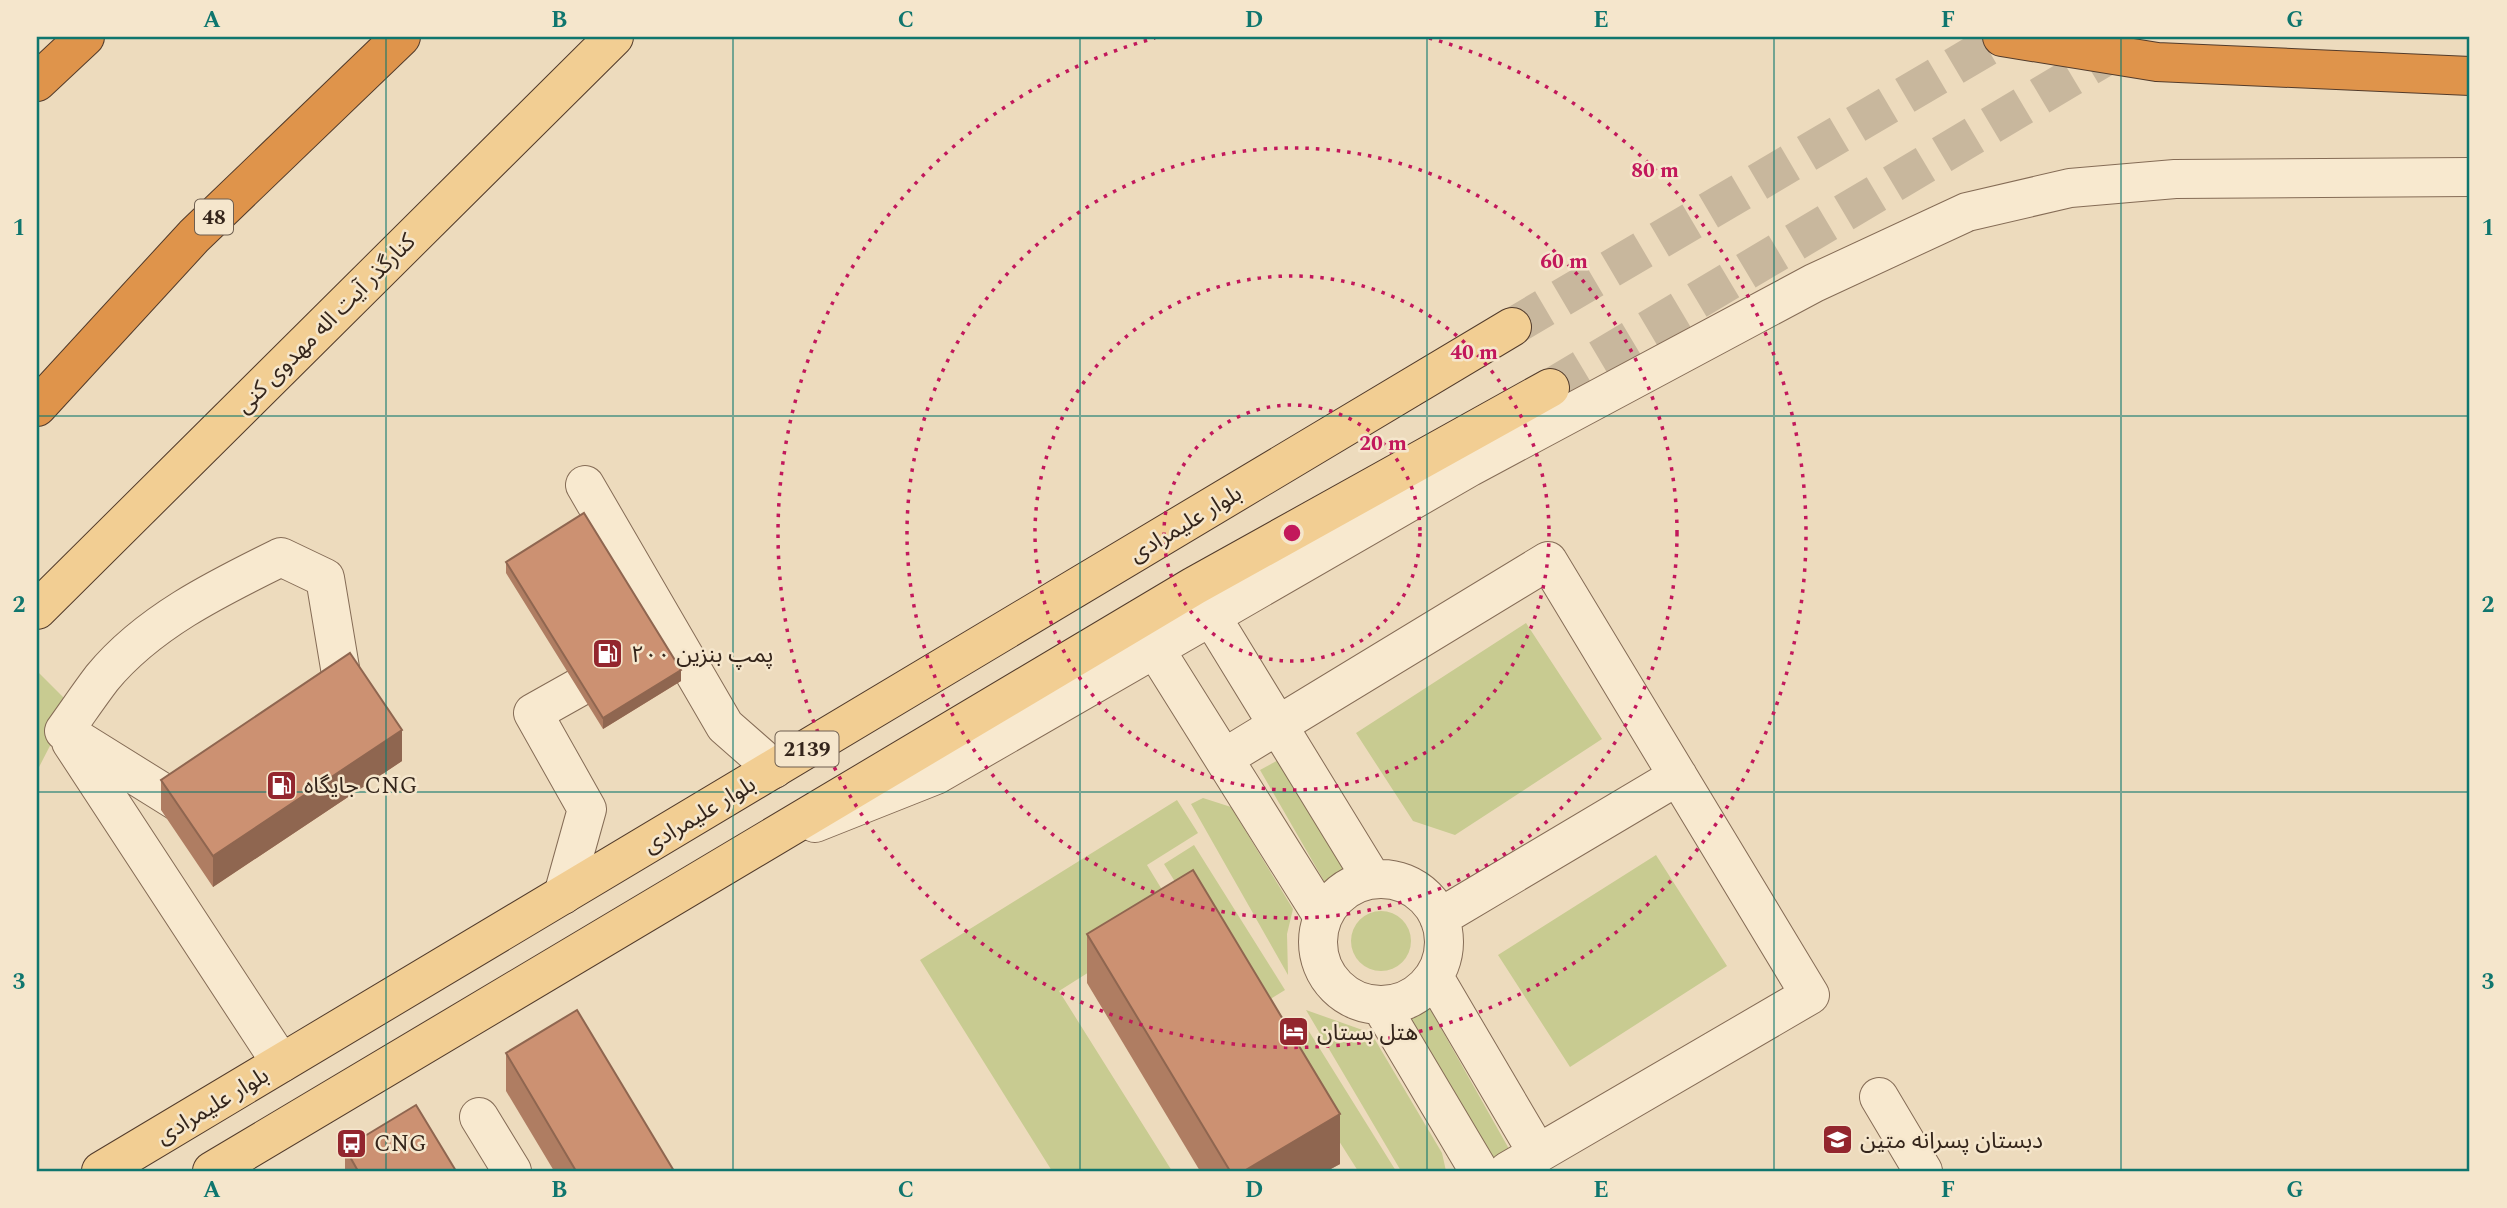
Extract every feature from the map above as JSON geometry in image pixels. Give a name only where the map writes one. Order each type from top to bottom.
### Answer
[{"type":"highway","points":[[37,82],[85,37]]},
{"type":"highway","name":"48","points":[[37,407],[194,236],[401,37]]},
{"type":"highway","points":[[2002,37],[2157,62],[2470,76]]},
{"type":"main road","name":"کنارگذر آیت اله مهدوی کنی","points":[[37,610],[614,37]]},
{"type":"main road","name":"بلوار علیمرادی","points":[[101,1171],[1513,327]]},
{"type":"main road","name":"2139","points":[[212,1171],[1194,586],[1550,388]]},
{"type":"street","points":[[764,842],[881,799],[936,775],[1494,453],[1814,283],[1967,212],[2070,188],[2175,179],[2470,177]]},
{"type":"street","points":[[585,485],[725,726],[774,769]]},
{"type":"street","points":[[281,556],[325,578],[347,710],[191,810],[64,731],[103,677],[146,636],[209,592],[281,556]]},
{"type":"street","points":[[1224,758],[1548,561],[1810,995],[1523,1162],[1434,977]]},
{"type":"street","points":[[1211,616],[1372,879]]},
{"type":"street","points":[[563,895],[587,809],[533,713],[672,635]]},
{"type":"street","points":[[1155,649],[1323,917]]},
{"type":"street","points":[[64,731],[281,1063]]},
{"type":"street","points":[[1439,918],[1678,776]]},
{"type":"street","points":[[1372,879],[1393,880],[1412,887],[1428,900],[1439,918],[1444,938],[1442,958],[1434,977],[1420,992],[1402,1002],[1381,1006],[1361,1002],[1343,993],[1328,977],[1319,947],[1323,917],[1334,899],[1351,886],[1372,879]]},
{"type":"street","points":[[1381,1006],[1479,1171]]},
{"type":"street","points":[[1879,1097],[1923,1171]]},
{"type":"street","points":[[479,1117],[512,1171]]},
{"type":"green space","points":[[1526,623],[1602,739],[1455,835],[1413,821],[1356,733]]},
{"type":"green space","points":[[37,671],[71,705],[37,771]]},
{"type":"green space","points":[[1282,758],[1349,876],[1328,888],[1260,770]]},
{"type":"green space","points":[[1203,798],[1231,807],[1293,909],[1287,934],[1288,975],[1191,804]]},
{"type":"green space","points":[[1177,800],[1198,833],[1147,865],[1178,916],[1059,991],[1172,1171],[1052,1171],[920,960]]},
{"type":"green space","points":[[1194,845],[1285,990],[1254,1009],[1164,864]]},
{"type":"green space","points":[[1656,855],[1727,966],[1570,1067],[1498,955]]},
{"type":"green space","points":[[1375,911],[1387,911],[1406,924],[1411,941],[1409,953],[1398,966],[1387,971],[1375,971],[1356,958],[1351,947],[1351,935],[1364,916]]},
{"type":"green space","points":[[1429,1007],[1513,1156],[1495,1166],[1410,1018]]},
{"type":"green space","points":[[1306,1010],[1371,1033],[1442,1153],[1446,1171],[1401,1171]]},
{"type":"green space","points":[[1305,1025],[1396,1171],[1358,1171],[1282,1051],[1299,1040]]},
{"type":"building","points":[[584,513],[681,670],[603,718],[506,562]]},
{"type":"building","name":"جایگاه CNG","points":[[350,653],[402,730],[213,856],[161,780]]},
{"type":"building","points":[[1193,870],[1340,1114],[1244,1171],[1230,1171],[1087,934]]},
{"type":"building","points":[[577,1010],[674,1171],[576,1171],[506,1053]]},
{"type":"building","points":[[416,1105],[456,1171],[358,1171],[345,1148]]},
{"type":"tunnel","points":[[1512,327],[2004,37]]},
{"type":"tunnel","points":[[1550,388],[2139,37]]},
{"type":"place","name":"پمپ بنزین ۲۰۰","points":[[608,654]]},
{"type":"place","name":"جایگاه CNG","points":[[281,785]]},
{"type":"place","name":"هتل بستان","points":[[1294,1032]]},
{"type":"place","name":"دبستان پسرانه متین","points":[[1837,1140]]},
{"type":"place","name":"CNG","points":[[351,1143]]}]
